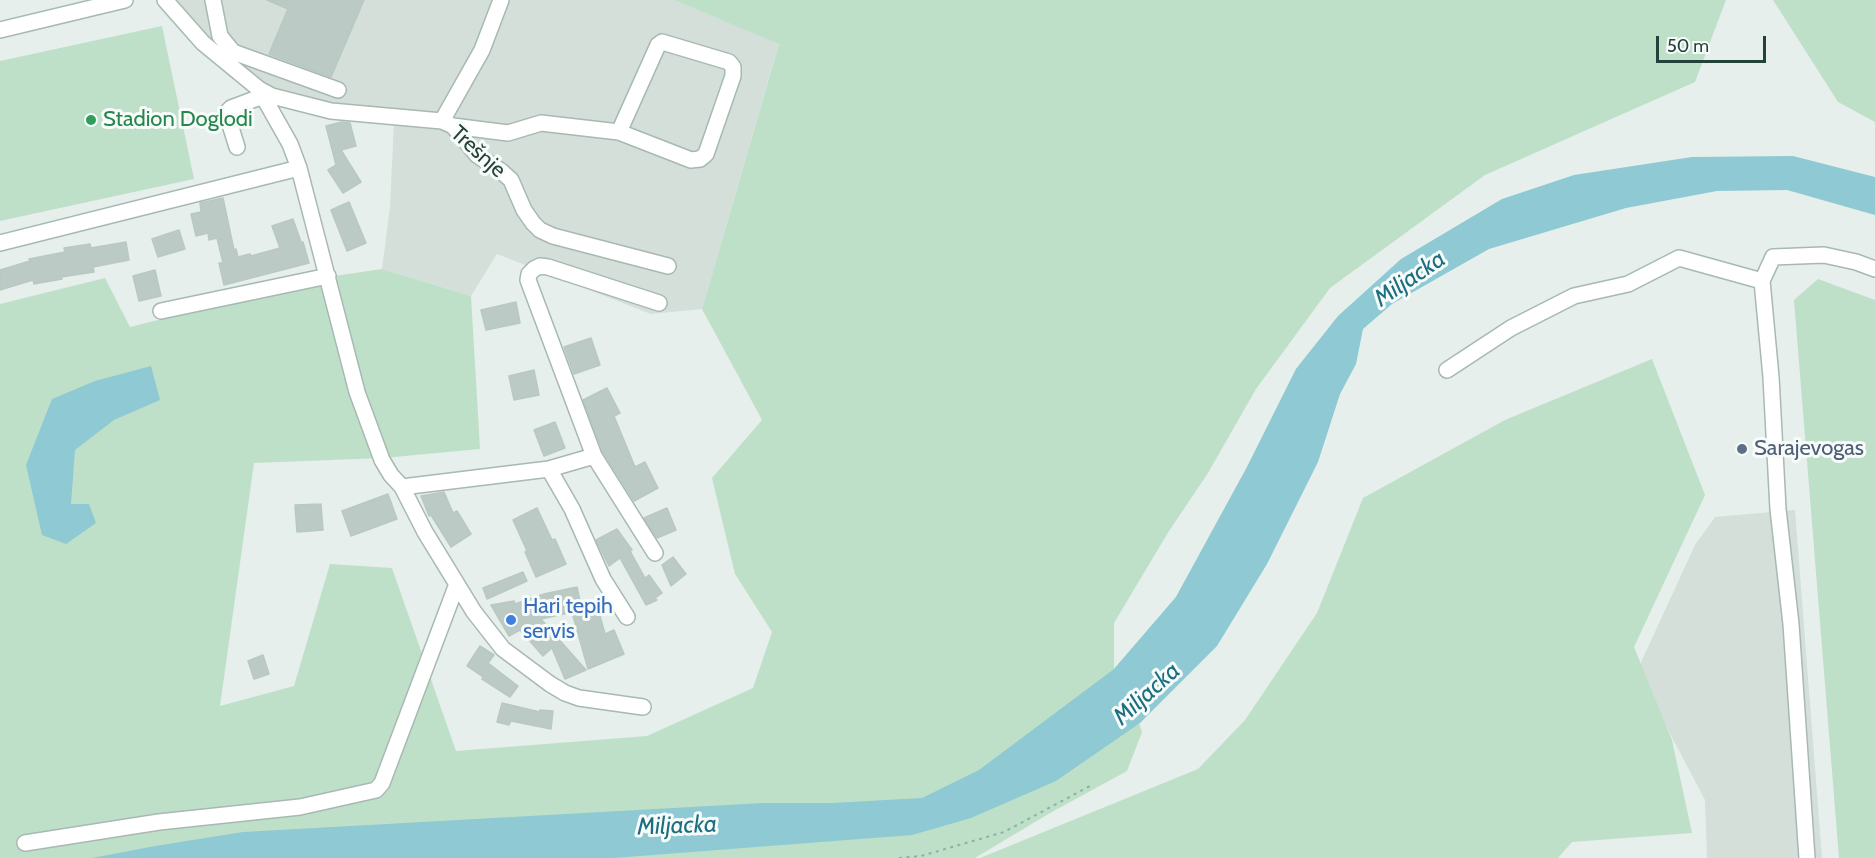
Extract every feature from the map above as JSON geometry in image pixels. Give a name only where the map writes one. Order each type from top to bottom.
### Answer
[{"type":"street","points":[[0,30],[125,0]]},
{"type":"street","name":"Trešnje","points":[[165,0],[203,43],[261,92],[280,99],[332,111],[447,123],[477,155],[511,180],[524,210],[540,230],[553,236],[668,266]]},
{"type":"street","points":[[213,0],[220,36],[233,52],[338,90]]},
{"type":"street","points":[[501,0],[482,50],[447,123],[508,133],[541,123],[619,132],[691,160],[699,159],[706,154],[733,76],[733,67],[729,62],[662,42],[658,45],[619,132]]},
{"type":"street","points":[[237,147],[227,115],[228,111],[261,92]]},
{"type":"street","name":"Trešnje","points":[[261,92],[290,144],[299,168],[357,392],[382,460],[402,487],[425,531],[474,612],[503,649],[565,693],[579,698],[643,707]]},
{"type":"street","points":[[0,243],[299,168]]},
{"type":"street","points":[[1807,858],[1791,624],[1778,509],[1771,377],[1762,280],[1773,257],[1824,255],[1875,269]]},
{"type":"street","points":[[1447,370],[1511,328],[1574,296],[1628,284],[1679,258],[1762,280]]},
{"type":"street","points":[[655,553],[594,456],[528,280],[529,274],[540,266],[548,267],[659,303]]},
{"type":"street","points":[[161,311],[328,276]]},
{"type":"street","points":[[402,487],[549,469],[594,456]]},
{"type":"street","points":[[549,469],[572,509],[603,579],[627,617]]},
{"type":"street","points":[[25,843],[159,822],[300,807],[376,790],[382,783],[458,584]]},
{"type":"path","points":[[899,858],[921,856],[1004,832],[1090,786]]},
{"type":"shaded area","points":[[160,0],[674,0],[779,43],[702,309],[651,314],[497,254],[471,296],[382,269],[390,207],[394,122],[262,98]]},
{"type":"shaded area","name":"Sarajevogas","points":[[1795,510],[1822,858],[1707,858],[1705,800],[1637,671],[1695,545],[1715,517]]},
{"type":"green space","points":[[674,0],[1726,0],[1695,82],[1485,175],[1330,288],[1256,389],[1208,473],[1169,531],[1114,623],[1114,669],[1176,597],[1247,467],[1296,369],[1319,340],[1130,693],[1142,732],[1127,771],[975,858],[0,858],[0,304],[105,278],[130,327],[334,276],[382,269],[471,296],[480,449],[383,458],[254,463],[220,706],[294,686],[330,564],[392,568],[456,751],[647,736],[753,688],[772,632],[735,574],[712,478],[762,420],[702,309],[779,44]]},
{"type":"green space","points":[[1773,0],[1875,0],[1875,122],[1838,102]]},
{"type":"green space","name":"Stadion Doglodi","points":[[162,26],[194,179],[0,221],[0,61]]},
{"type":"green space","points":[[1818,279],[1875,300],[1875,858],[1839,858],[1794,300]]},
{"type":"green space","points":[[1652,359],[1705,495],[1634,647],[1672,740],[1692,833],[1572,842],[1558,858],[980,858],[1198,769],[1245,720],[1317,613],[1363,498],[1505,420]]},
{"type":"water","name":"Miljacka","points":[[1793,156],[1875,177],[1875,215],[1787,190],[1717,191],[1626,208],[1489,249],[1392,304],[1363,329],[1356,364],[1340,394],[1318,462],[1267,564],[1217,646],[1140,723],[1056,781],[971,818],[912,835],[614,858],[92,858],[243,832],[763,803],[832,803],[922,798],[979,770],[1114,669],[1176,597],[1247,467],[1296,369],[1338,316],[1401,259],[1502,199],[1574,175],[1692,157]]},
{"type":"water","points":[[151,366],[160,400],[114,420],[75,450],[71,504],[89,504],[96,523],[66,544],[42,535],[26,465],[52,399],[95,381]]},
{"type":"building","points":[[267,0],[364,0],[331,77],[269,54],[288,9]]},
{"type":"building","points":[[342,122],[350,123],[356,146],[341,150],[361,182],[343,193],[328,170],[336,165],[326,126]]},
{"type":"building","points":[[223,198],[234,250],[236,249],[238,257],[280,248],[272,226],[293,219],[309,263],[224,285],[219,263],[223,263],[217,238],[209,240],[208,233],[196,236],[191,214],[201,212],[200,203]]},
{"type":"building","points":[[349,202],[366,243],[347,251],[331,210]]},
{"type":"building","points":[[179,230],[185,249],[158,257],[152,239]]},
{"type":"building","points":[[126,242],[129,260],[93,267],[94,272],[34,284],[33,280],[0,290],[0,270],[30,261],[29,259],[65,252],[64,248],[90,244],[91,248]]},
{"type":"building","points":[[155,270],[161,296],[139,301],[133,276]]},
{"type":"building","points":[[516,302],[520,323],[486,330],[481,310]]},
{"type":"building","points":[[591,338],[600,365],[574,374],[564,347]]},
{"type":"building","points":[[534,370],[539,395],[514,400],[509,376]]},
{"type":"building","points":[[607,388],[620,413],[614,416],[635,467],[645,462],[658,488],[634,501],[603,452],[583,400]]},
{"type":"building","points":[[555,422],[565,448],[544,456],[534,430]]},
{"type":"building","points":[[444,492],[453,513],[457,511],[471,534],[451,547],[431,515],[429,516],[421,496]]},
{"type":"building","points":[[388,494],[397,519],[351,536],[342,511]]},
{"type":"building","points":[[321,504],[323,530],[297,532],[295,505]]},
{"type":"building","points":[[537,508],[566,564],[536,577],[513,520]]},
{"type":"building","points":[[667,508],[676,530],[657,538],[644,518]]},
{"type":"building","points":[[617,529],[632,550],[630,551],[645,578],[649,575],[662,593],[655,598],[657,600],[646,605],[620,558],[609,566],[596,540]]},
{"type":"building","points":[[673,557],[686,574],[671,586],[662,565]]},
{"type":"building","points":[[523,572],[527,581],[487,599],[483,588]]},
{"type":"building","points":[[577,587],[582,610],[541,619],[586,670],[565,679],[552,648],[543,656],[520,630],[509,636],[491,605],[514,601],[515,604],[544,594]]},
{"type":"building","points":[[598,609],[605,634],[614,630],[624,654],[588,669],[573,616]]},
{"type":"building","points":[[480,646],[494,655],[488,663],[518,686],[510,697],[467,666]]},
{"type":"building","points":[[263,655],[269,674],[254,679],[248,661]]},
{"type":"building","points":[[502,703],[540,712],[540,710],[553,711],[551,729],[511,721],[509,725],[497,722]]},
{"type":"place","name":"Stadion Doglodi","points":[[91,120]]},
{"type":"place","name":"Sarajevogas","points":[[1742,449]]},
{"type":"place","name":"Hari tepih servis","points":[[511,620]]}]
